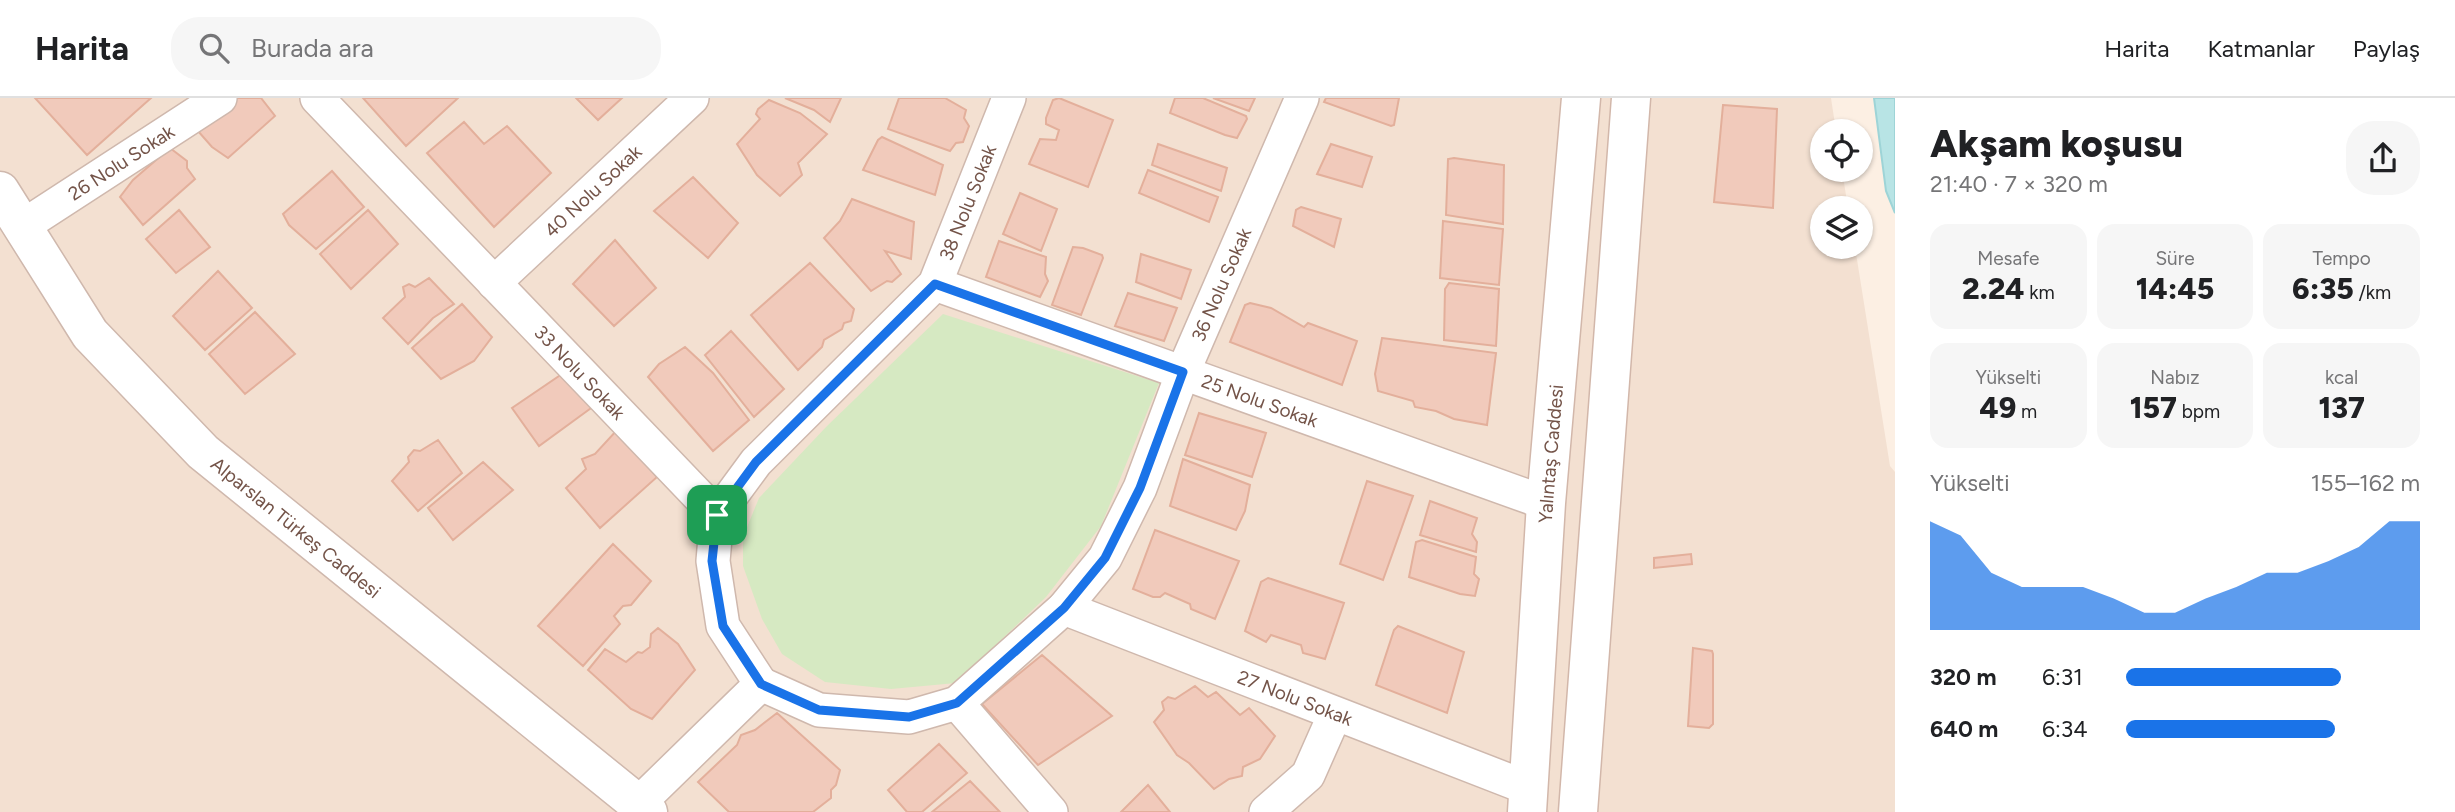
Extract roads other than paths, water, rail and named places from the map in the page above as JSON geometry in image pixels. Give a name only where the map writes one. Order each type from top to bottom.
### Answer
[{"type":"main road","name":"Yalıntaş Caddesi","points":[[1528,800],[1546,503],[1581,98]]},
{"type":"main road","points":[[1578,812],[1631,98]]},
{"type":"main road","name":"Alparslan Türkeş Caddesi","points":[[0,191],[90,334],[203,452],[643,807]]},
{"type":"street","name":"26 Nolu Sokak","points":[[23,226],[220,98]]},
{"type":"street","name":"33 Nolu Sokak","points":[[317,98],[717,515]]},
{"type":"street","name":"40 Nolu Sokak","points":[[494,283],[692,98]]},
{"type":"street","name":"38 Nolu Sokak","points":[[717,515],[756,462],[935,284],[1009,98]]},
{"type":"street","name":"36 Nolu Sokak","points":[[761,684],[819,710],[909,717],[957,703],[1064,608],[1105,558],[1128,511],[1183,372],[1302,98]]},
{"type":"street","name":"25 Nolu Sokak","points":[[935,284],[1546,503]]},
{"type":"street","points":[[643,807],[761,684],[723,626],[712,561],[717,515]]},
{"type":"street","name":"27 Nolu Sokak","points":[[1064,608],[1335,714],[1528,800]]},
{"type":"street","points":[[957,703],[1051,812]]},
{"type":"street","points":[[1266,812],[1308,775],[1335,714]]},
{"type":"water","points":[[1874,98],[1895,98],[1895,213],[1886,191]]}]
